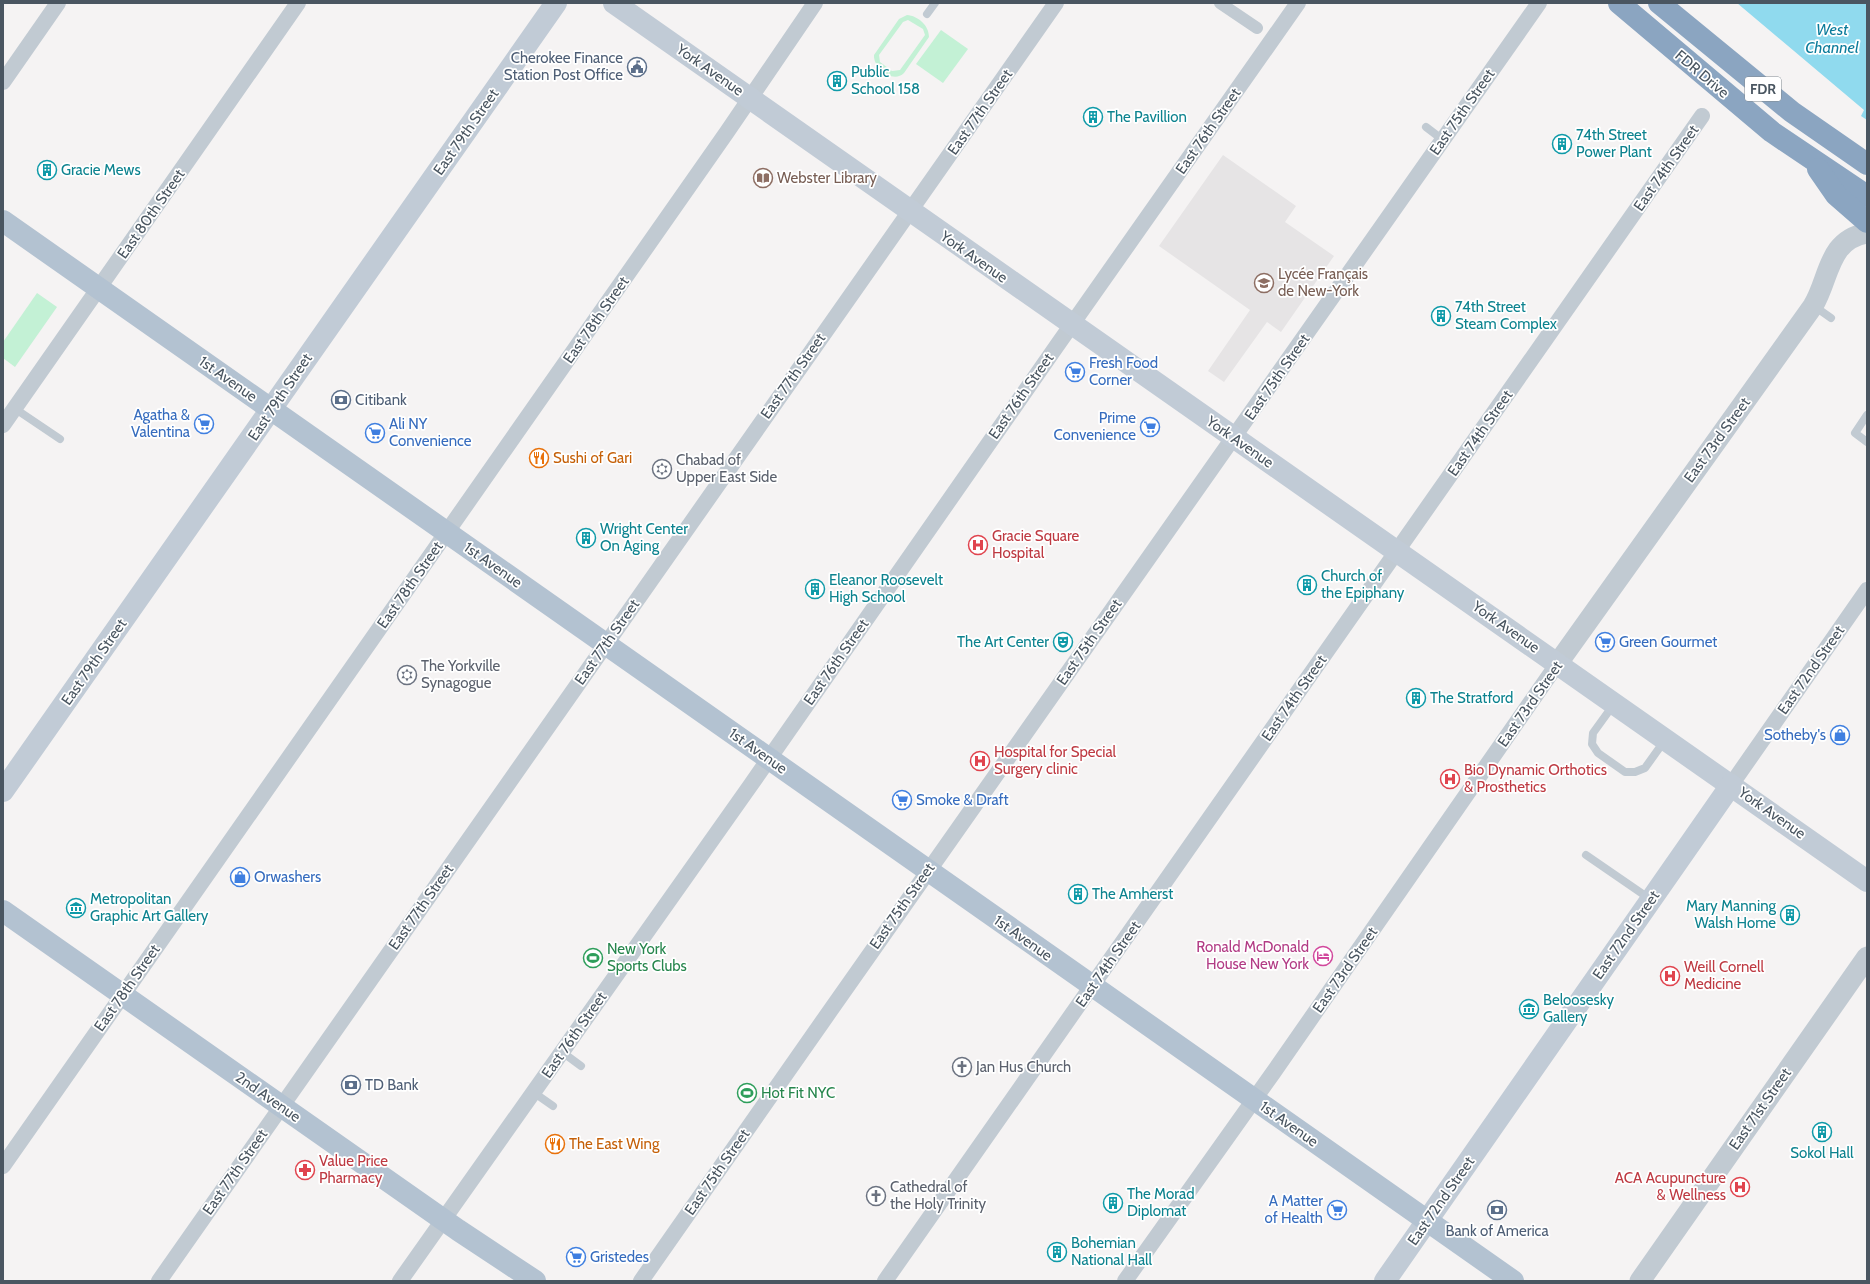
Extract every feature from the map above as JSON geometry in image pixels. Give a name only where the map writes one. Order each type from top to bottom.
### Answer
[{"type":"highway","name":"FDR Drive","points":[[1619,3],[1772,132],[1867,196]]},
{"type":"highway","name":"FDR Drive","points":[[1659,3],[1792,112],[1867,164]]},
{"type":"highway","points":[[1813,161],[1836,195],[1867,222]]},
{"type":"main road","name":"East 79th Street","points":[[3,791],[272,410],[556,3]]},
{"type":"main road","name":"York Avenue","points":[[614,3],[909,212],[1558,663],[1867,881]]},
{"type":"main road","name":"1st Avenue","points":[[3,221],[1513,1281]]},
{"type":"main road","name":"East 72nd Street","points":[[1385,1281],[1731,785]]},
{"type":"main road","name":"2nd Avenue","points":[[3,911],[443,1220],[535,1281]]},
{"type":"street","points":[[3,82],[58,3]]},
{"type":"street","name":"East 80th Street","points":[[3,425],[98,287],[298,3]]},
{"type":"street","name":"East 78th Street","points":[[3,1166],[448,532],[815,3]]},
{"type":"street","name":"East 77th Street","points":[[159,1281],[1056,3]]},
{"type":"street","points":[[1220,3],[1257,28]]},
{"type":"street","name":"East 76th Street","points":[[400,1281],[769,759],[1071,324],[1298,3]]},
{"type":"street","name":"East 75th Street","points":[[641,1281],[928,870],[1234,438],[1539,3]]},
{"type":"street","name":"East 74th Street","points":[[885,1281],[1702,116]]},
{"type":"street","name":"East 73rd Street","points":[[1125,1281],[1254,1099],[1558,663],[1813,306],[1822,289],[1830,264],[1840,247],[1853,237],[1867,233]]},
{"type":"street","name":"East 72nd Street","points":[[1731,785],[1867,590]]},
{"type":"street","name":"East 71st Street","points":[[1640,1281],[1867,957]]},
{"type":"lane","points":[[927,14],[935,3]]},
{"type":"lane","points":[[1426,127],[1443,140]]},
{"type":"lane","points":[[1813,306],[1831,318]]},
{"type":"lane","points":[[14,408],[60,439]]},
{"type":"lane","points":[[1867,415],[1855,432],[1867,442]]},
{"type":"lane","points":[[1615,703],[1593,733],[1592,744],[1598,753],[1625,772],[1635,772],[1645,768],[1666,739]]},
{"type":"lane","points":[[1586,855],[1650,900]]},
{"type":"lane","points":[[562,1052],[581,1066]]},
{"type":"lane","points":[[533,1092],[553,1106]]},
{"type":"shaded area","name":"Lycée Français de New-York","points":[[1223,155],[1296,206],[1285,222],[1334,256],[1281,332],[1267,322],[1224,382],[1208,371],[1250,310],[1159,246]]},
{"type":"green space","points":[[907,15],[919,19],[925,25],[929,33],[929,37],[904,73],[895,77],[889,76],[880,69],[874,55],[899,19]],"holes":[[[908,20],[923,29],[925,35],[900,70],[892,71],[880,62],[879,55],[903,22]]]},
{"type":"green space","points":[[941,30],[968,49],[943,83],[916,64]]},
{"type":"green space","points":[[37,293],[57,307],[15,367],[3,358],[3,342]]},
{"type":"water","name":"West Channel","points":[[1737,3],[1867,3],[1867,120],[1861,116],[1864,110]]},
{"type":"place","name":"Cherokee Finance Station Post Office","points":[[637,67]]},
{"type":"place","name":"Public School 158","points":[[837,81]]},
{"type":"place","name":"The Pavillion","points":[[1093,117]]},
{"type":"place","name":"74th Street Power Plant","points":[[1562,144]]},
{"type":"place","name":"Gracie Mews","points":[[47,170]]},
{"type":"place","name":"Webster Library","points":[[763,178]]},
{"type":"place","name":"Lycée Français de New-York","points":[[1264,283]]},
{"type":"place","name":"74th Street Steam Complex","points":[[1441,316]]},
{"type":"place","name":"Fresh Food Corner","points":[[1075,372]]},
{"type":"place","name":"Citibank","points":[[341,400]]},
{"type":"place","name":"Agatha & Valentina","points":[[204,424]]},
{"type":"place","name":"Prime Convenience","points":[[1150,427]]},
{"type":"place","name":"Ali NY Convenience","points":[[375,433]]},
{"type":"place","name":"Sushi of Gari","points":[[539,458]]},
{"type":"place","name":"Chabad of Upper East Side","points":[[662,469]]},
{"type":"place","name":"Wright Center On Aging","points":[[586,538]]},
{"type":"place","name":"Gracie Square Hospital","points":[[978,545]]},
{"type":"place","name":"Church of the Epiphany","points":[[1307,585]]},
{"type":"place","name":"Eleanor Roosevelt High School","points":[[815,589]]},
{"type":"place","name":"The Art Center","points":[[1063,642]]},
{"type":"place","name":"Green Gourmet","points":[[1605,642]]},
{"type":"place","name":"The Yorkville Synagogue","points":[[407,675]]},
{"type":"place","name":"The Stratford","points":[[1416,698]]},
{"type":"place","name":"Sotheby's","points":[[1840,735]]},
{"type":"place","name":"Hospital for Special Surgery clinic","points":[[980,761]]},
{"type":"place","name":"Bio Dynamic Orthotics & Prosthetics","points":[[1450,779]]},
{"type":"place","name":"Smoke & Draft","points":[[902,800]]},
{"type":"place","name":"Orwashers","points":[[240,877]]},
{"type":"place","name":"The Amherst","points":[[1078,894]]},
{"type":"place","name":"Metropolitan Graphic Art Gallery","points":[[76,908]]},
{"type":"place","name":"Mary Manning Walsh Home","points":[[1790,915]]},
{"type":"place","name":"Ronald McDonald House New York","points":[[1323,956]]},
{"type":"place","name":"New York Sports Clubs","points":[[593,958]]},
{"type":"place","name":"Weill Cornell Medicine","points":[[1670,976]]},
{"type":"place","name":"Beloosesky Gallery","points":[[1529,1009]]},
{"type":"place","name":"Jan Hus Church","points":[[962,1067]]},
{"type":"place","name":"TD Bank","points":[[351,1085]]},
{"type":"place","name":"Hot Fit NYC","points":[[747,1093]]},
{"type":"place","name":"Sokol Hall","points":[[1822,1132]]},
{"type":"place","name":"The East Wing","points":[[555,1144]]},
{"type":"place","name":"Value Price Pharmacy","points":[[305,1170]]},
{"type":"place","name":"ACA Acupuncture & Wellness","points":[[1740,1187]]},
{"type":"place","name":"Cathedral of the Holy Trinity","points":[[876,1196]]},
{"type":"place","name":"The Morad Diplomat","points":[[1113,1203]]},
{"type":"place","name":"A Matter of Health","points":[[1337,1210]]},
{"type":"place","name":"Bank of America","points":[[1497,1210]]},
{"type":"place","name":"Bohemian National Hall","points":[[1057,1252]]},
{"type":"place","name":"Gristedes","points":[[576,1257]]}]
